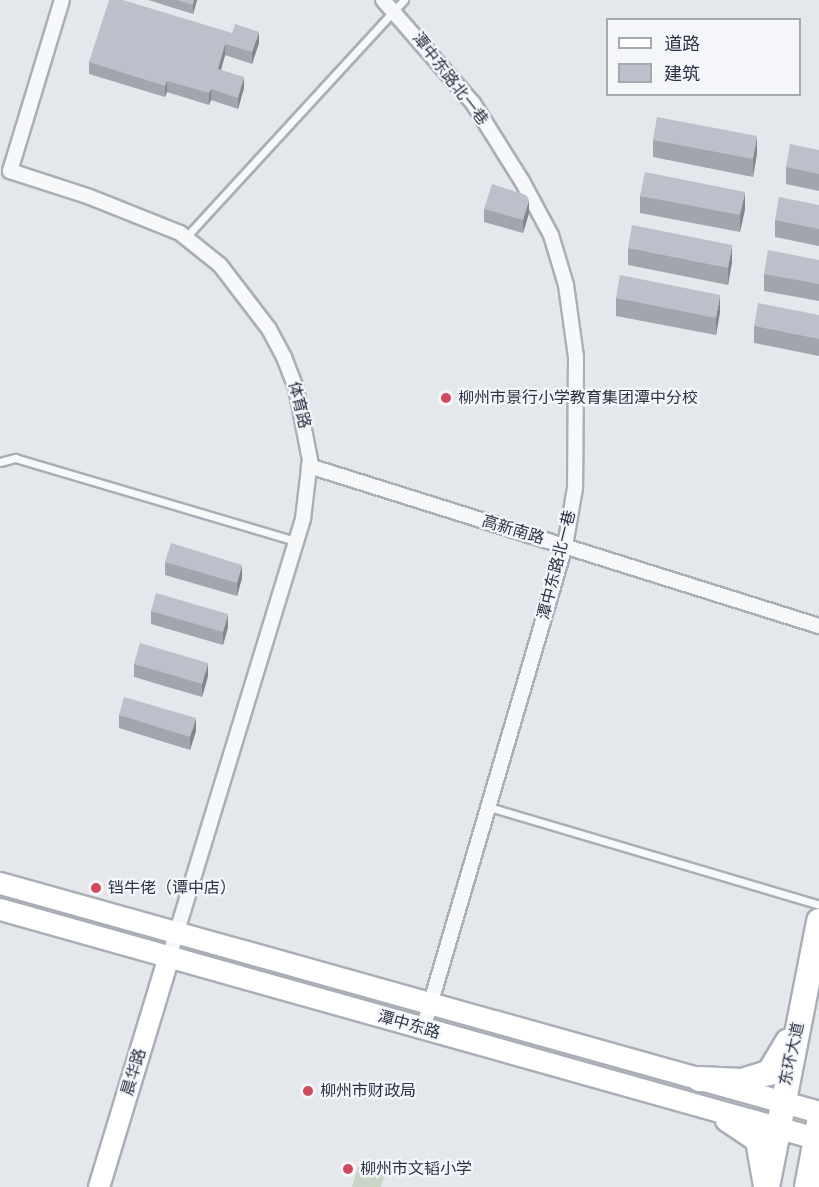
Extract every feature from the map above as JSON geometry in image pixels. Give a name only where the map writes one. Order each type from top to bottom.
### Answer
[{"type":"highway","name":"东环大道","points":[[765,1187],[819,921]]},
{"type":"highway","points":[[699,1079],[742,1081],[769,1073],[784,1051],[800,1011]]},
{"type":"highway","points":[[807,1187],[818,1134]]},
{"type":"highway","points":[[817,1187],[819,1182]]},
{"type":"main road","name":"潭中东路","points":[[0,884],[819,1112]]},
{"type":"main road","name":"潭中东路","points":[[0,909],[696,1106],[777,1128],[818,1134]]},
{"type":"main road","points":[[696,1106],[733,1123],[756,1140],[765,1187]]},
{"type":"street","name":"体育路","points":[[62,0],[5,169],[100,201],[186,237],[220,265],[269,329],[284,357],[305,429],[309,466],[307,498],[296,541],[169,957]]},
{"type":"street","name":"潭中东路北一巷","points":[[383,0],[399,5],[473,103],[551,235],[566,285],[576,357],[575,488],[565,546],[423,1029]]},
{"type":"street","name":"高新南路","points":[[309,466],[819,626]]},
{"type":"street","name":"晨华路","points":[[99,1187],[169,957]]},
{"type":"lane","points":[[186,237],[399,5]]},
{"type":"lane","points":[[0,462],[15,458],[296,541]]},
{"type":"lane","points":[[489,807],[819,905]]},
{"type":"green space","points":[[358,1166],[385,1174],[381,1187],[352,1187]]},
{"type":"building","points":[[109,0],[123,0],[232,33],[235,24],[259,32],[252,52],[225,44],[218,69],[244,77],[238,98],[211,89],[209,93],[167,81],[165,86],[89,62]]},
{"type":"building","points":[[177,0],[194,0],[193,5]]},
{"type":"building","points":[[657,117],[757,136],[753,159],[653,140]]},
{"type":"building","points":[[790,144],[819,150],[819,174],[786,167]]},
{"type":"building","points":[[645,172],[745,192],[740,215],[640,196]]},
{"type":"building","points":[[492,184],[526,195],[529,200],[523,220],[484,209]]},
{"type":"building","points":[[779,197],[819,205],[819,229],[775,220]]},
{"type":"building","points":[[632,225],[732,245],[728,268],[628,248]]},
{"type":"building","points":[[768,250],[819,260],[819,284],[764,274]]},
{"type":"building","points":[[620,275],[720,295],[716,318],[616,298]]},
{"type":"building","points":[[758,303],[819,315],[819,339],[754,326]]},
{"type":"building","points":[[171,543],[242,565],[237,583],[165,562]]},
{"type":"building","points":[[156,593],[228,614],[223,632],[151,611]]},
{"type":"building","points":[[140,643],[208,663],[202,684],[134,664]]},
{"type":"building","points":[[124,697],[196,718],[190,737],[119,715]]},
{"type":"place","name":"柳州市景行小学教育集团潭中分校","points":[[446,398]]},
{"type":"place","name":"铛牛佬（谭中店）","points":[[96,888]]},
{"type":"place","name":"柳州市财政局","points":[[308,1091]]},
{"type":"place","name":"柳州市文韬小学","points":[[348,1169]]}]
